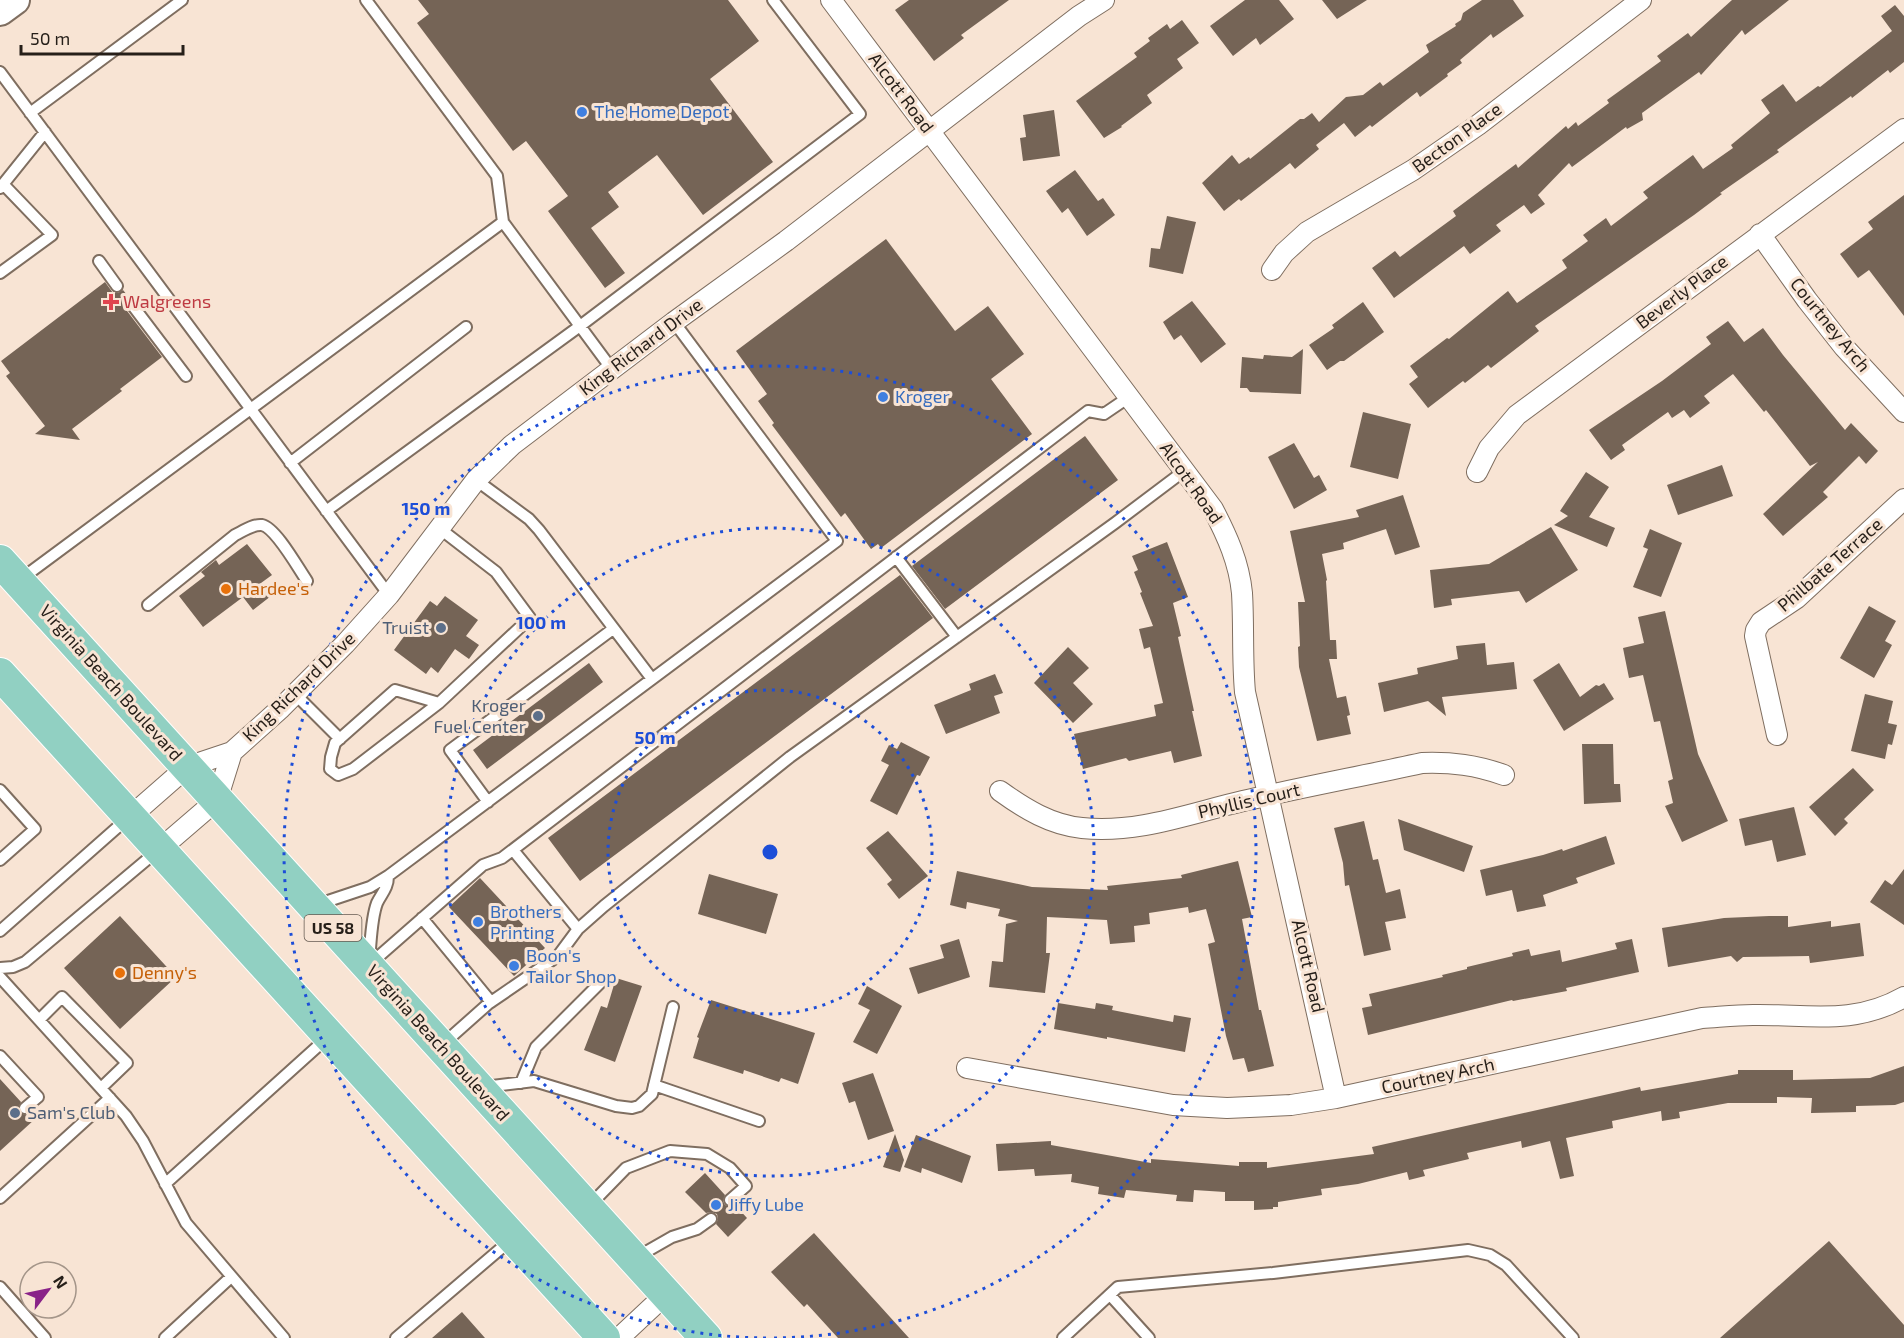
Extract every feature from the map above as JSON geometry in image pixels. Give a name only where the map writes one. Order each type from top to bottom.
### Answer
[{"type":"main road","name":"Virginia Beach Boulevard","points":[[9,571],[706,1338]]},
{"type":"main road","points":[[0,674],[604,1338]]},
{"type":"street","points":[[0,11],[15,0]]},
{"type":"street","name":"Alcott Road","points":[[831,0],[1213,509],[1227,537],[1236,561],[1242,592],[1242,663],[1245,692],[1336,1098]]},
{"type":"street","name":"King Richard Drive","points":[[187,767],[232,752],[295,694],[345,644],[389,595],[476,480],[512,445],[612,368],[786,241],[1079,16],[1104,0]]},
{"type":"street","name":"Becton Place","points":[[1272,270],[1284,253],[1307,232],[1423,164],[1478,125],[1641,0]]},
{"type":"street","name":"Beverly Place","points":[[1477,472],[1489,448],[1517,415],[1904,129]]},
{"type":"street","name":"Courtney Arch","points":[[1760,234],[1807,300],[1844,346],[1904,412]]},
{"type":"street","name":"Philbate Terrace","points":[[1777,735],[1755,636],[1756,630],[1761,622],[1797,598],[1904,500]]},
{"type":"street","name":"King Richard Drive","points":[[217,800],[232,752]]},
{"type":"street","name":"Phyllis Court","points":[[1000,791],[1028,811],[1053,822],[1081,828],[1114,829],[1180,818],[1422,763],[1460,763],[1478,766],[1504,775]]},
{"type":"street","points":[[131,816],[187,767]]},
{"type":"street","points":[[160,849],[217,800]]},
{"type":"street","name":"Courtney Arch","points":[[967,1068],[1173,1105],[1227,1108],[1291,1105],[1336,1098],[1702,1018],[1752,1015],[1837,1017],[1867,1012],[1890,1005],[1904,997]]},
{"type":"street","points":[[619,1338],[666,1294]]},
{"type":"lane","points":[[30,113],[182,0]]},
{"type":"lane","points":[[366,0],[497,176],[503,222],[612,368]]},
{"type":"lane","points":[[326,511],[580,326],[860,114],[773,0]]},
{"type":"lane","points":[[0,72],[389,595]]},
{"type":"lane","points":[[0,273],[52,234],[2,186],[45,132]]},
{"type":"lane","points":[[9,571],[250,409],[503,222]]},
{"type":"lane","points":[[99,261],[117,286]]},
{"type":"lane","points":[[130,302],[186,376]]},
{"type":"lane","points":[[313,906],[370,887],[388,876],[837,541],[674,322]]},
{"type":"lane","points":[[291,463],[466,327]]},
{"type":"lane","points":[[368,966],[483,865],[502,858],[513,850],[1088,411],[1104,414],[1129,397]]},
{"type":"lane","points":[[441,1046],[491,1002],[558,956],[578,929],[790,757],[1184,471]]},
{"type":"lane","points":[[476,480],[528,519],[652,679]]},
{"type":"lane","points":[[148,605],[235,535],[249,527],[260,525],[270,528],[307,581]]},
{"type":"lane","points":[[439,703],[395,690],[335,743],[330,769],[338,775],[353,769],[439,703],[530,618],[496,572],[440,528]]},
{"type":"lane","points":[[896,557],[957,637]]},
{"type":"lane","points":[[488,802],[450,750],[613,629]]},
{"type":"lane","points":[[295,694],[340,739]]},
{"type":"lane","points":[[0,790],[35,829],[0,860]]},
{"type":"lane","points":[[0,931],[131,816]]},
{"type":"lane","points":[[0,968],[13,968],[25,962],[160,849]]},
{"type":"lane","points":[[513,850],[578,929]]},
{"type":"lane","points":[[368,966],[377,903],[388,885],[388,876]]},
{"type":"lane","points":[[422,918],[491,1002]]},
{"type":"lane","points":[[0,977],[126,1116],[143,1141],[186,1223],[284,1338]]},
{"type":"lane","points":[[521,1083],[536,1047],[602,981]]},
{"type":"lane","points":[[39,1020],[62,997],[126,1063],[101,1088]]},
{"type":"lane","points":[[478,1088],[534,1082],[616,1106],[639,1107],[651,1094],[673,1007]]},
{"type":"lane","points":[[165,1184],[329,1036]]},
{"type":"lane","points":[[0,1056],[38,1097],[26,1107]]},
{"type":"lane","points":[[654,1085],[759,1120]]},
{"type":"lane","points":[[0,1198],[110,1098]]},
{"type":"lane","points":[[588,1208],[626,1168],[670,1150],[706,1154],[730,1168],[746,1186],[730,1200]]},
{"type":"lane","points":[[634,1259],[672,1237],[697,1229],[711,1219]]},
{"type":"lane","points":[[396,1338],[513,1238]]},
{"type":"lane","points":[[1063,1338],[1118,1287],[1273,1273],[1468,1250],[1490,1255],[1506,1264],[1573,1338]]},
{"type":"lane","points":[[165,1338],[231,1277]]},
{"type":"lane","points":[[0,1287],[45,1338]]},
{"type":"lane","points":[[1110,1295],[1149,1338]]},
{"type":"building","name":"The Home Depot","points":[[418,0],[728,0],[759,41],[710,79],[773,162],[703,215],[657,155],[608,192],[619,207],[591,228],[625,273],[605,288],[548,211],[568,196],[526,141],[513,151],[417,23],[429,14]]},
{"type":"building","points":[[909,0],[1009,0],[961,35],[964,38],[934,61],[895,10]]},
{"type":"building","points":[[1245,0],[1279,0],[1294,19],[1260,45],[1256,38],[1233,56],[1210,26]]},
{"type":"building","points":[[1322,0],[1367,0],[1337,19]]},
{"type":"building","points":[[1482,0],[1513,0],[1524,16],[1493,38],[1491,34],[1460,60],[1462,63],[1447,74],[1448,76],[1420,97],[1417,92],[1372,127],[1370,125],[1355,137],[1344,123],[1316,145],[1319,149],[1295,169],[1290,163],[1241,201],[1239,199],[1224,211],[1202,183],[1232,155],[1239,164],[1249,157],[1250,159],[1300,119],[1312,113],[1319,122],[1346,97],[1363,95],[1380,82],[1383,86],[1429,52],[1426,45],[1456,26],[1455,24],[1461,20],[1463,13]]},
{"type":"building","points":[[1732,0],[1789,0],[1745,35],[1742,30],[1701,75],[1699,72],[1642,113],[1643,120],[1627,129],[1626,127],[1572,167],[1569,163],[1538,195],[1545,204],[1531,214],[1524,205],[1496,225],[1501,231],[1470,254],[1464,246],[1394,298],[1372,268],[1395,251],[1400,257],[1456,216],[1453,211],[1516,164],[1518,168],[1566,126],[1568,129],[1576,122],[1578,126],[1609,103],[1607,100],[1661,61],[1657,56],[1688,33],[1691,37]]},
{"type":"building","points":[[1895,5],[1904,16],[1904,62],[1890,73],[1888,70],[1852,98],[1851,96],[1777,150],[1779,152],[1720,193],[1722,194],[1694,215],[1535,326],[1539,331],[1491,368],[1488,365],[1428,408],[1409,384],[1418,377],[1410,366],[1447,338],[1449,339],[1508,291],[1517,303],[1567,268],[1562,260],[1588,241],[1583,235],[1606,218],[1611,226],[1648,198],[1643,192],[1693,155],[1703,169],[1733,148],[1731,145],[1770,113],[1761,100],[1783,84],[1796,102],[1818,86],[1820,87],[1892,31],[1881,16]]},
{"type":"building","points":[[1182,20],[1199,43],[1177,59],[1183,68],[1147,95],[1152,103],[1104,138],[1076,101],[1137,57],[1134,53],[1150,41],[1148,38],[1167,24],[1170,29]]},
{"type":"building","points":[[1054,110],[1060,156],[1023,161],[1020,138],[1026,137],[1023,115]]},
{"type":"building","points":[[1075,170],[1098,201],[1103,198],[1115,215],[1087,236],[1068,208],[1062,213],[1046,191]]},
{"type":"building","points":[[1904,195],[1904,316],[1869,270],[1858,278],[1840,254],[1873,229],[1868,222]]},
{"type":"building","points":[[1167,216],[1196,222],[1183,274],[1149,267],[1151,248],[1160,249]]},
{"type":"building","name":"Kroger","points":[[886,239],[955,331],[988,306],[1024,354],[991,379],[1032,434],[881,548],[878,544],[871,549],[845,513],[841,517],[772,425],[774,423],[758,401],[767,394],[736,351]]},
{"type":"building","name":"Walgreens","points":[[105,282],[113,293],[123,290],[127,295],[123,300],[124,307],[162,357],[72,429],[80,440],[35,434],[45,426],[6,376],[10,373],[1,361]]},
{"type":"building","points":[[1192,301],[1226,344],[1201,363],[1181,335],[1174,340],[1163,322]]},
{"type":"building","points":[[1363,302],[1384,332],[1344,361],[1340,361],[1327,370],[1309,345],[1334,328],[1332,325]]},
{"type":"building","points":[[1728,321],[1744,342],[1763,328],[1845,430],[1851,423],[1878,451],[1866,464],[1859,456],[1823,492],[1828,497],[1783,536],[1763,514],[1818,462],[1810,466],[1766,410],[1764,412],[1733,374],[1704,396],[1710,403],[1690,418],[1684,410],[1672,418],[1668,412],[1622,445],[1625,450],[1611,460],[1589,430],[1662,381],[1711,344],[1706,337]]},
{"type":"building","points":[[1303,349],[1301,394],[1250,392],[1247,388],[1240,388],[1242,357],[1263,359],[1264,355],[1292,357]]},
{"type":"building","points":[[1363,412],[1411,424],[1398,479],[1350,467]]},
{"type":"building","points":[[1085,436],[1118,480],[945,609],[912,566]]},
{"type":"building","points":[[1294,443],[1314,478],[1319,475],[1327,490],[1294,509],[1268,457]]},
{"type":"building","points":[[1722,465],[1733,496],[1678,515],[1667,485]]},
{"type":"building","points":[[1586,472],[1609,487],[1589,517],[1615,528],[1607,547],[1554,525],[1568,516],[1560,511]]},
{"type":"building","points":[[1403,495],[1420,547],[1395,555],[1386,529],[1343,543],[1344,549],[1322,554],[1327,580],[1330,640],[1336,640],[1337,659],[1329,659],[1337,698],[1346,696],[1351,734],[1317,741],[1299,667],[1298,602],[1305,602],[1290,531],[1359,517],[1356,510]]},
{"type":"building","points":[[1551,527],[1578,570],[1526,603],[1519,591],[1451,599],[1452,605],[1434,608],[1430,570],[1489,564]]},
{"type":"building","points":[[1650,529],[1682,543],[1661,597],[1633,587],[1648,549],[1643,547]]},
{"type":"building","points":[[1167,542],[1188,597],[1173,603],[1202,756],[1174,763],[1171,751],[1129,761],[1126,758],[1083,769],[1074,734],[1156,716],[1154,705],[1163,703],[1150,647],[1144,649],[1139,629],[1153,626],[1140,593],[1142,592],[1134,572],[1138,570],[1132,556]]},
{"type":"building","name":"Hardee's","points":[[247,544],[272,575],[261,583],[271,596],[253,610],[243,597],[203,627],[179,596],[205,576],[201,572],[216,560],[219,565]]},
{"type":"building","points":[[900,575],[933,618],[580,881],[548,838]]},
{"type":"building","name":"Truist","points":[[445,596],[478,620],[466,636],[479,645],[469,659],[455,649],[438,673],[431,667],[426,674],[394,650],[430,601],[437,606]]},
{"type":"building","points":[[1869,606],[1896,621],[1885,641],[1892,645],[1874,678],[1840,658]]},
{"type":"building","points":[[1665,611],[1698,754],[1728,821],[1682,842],[1665,806],[1673,803],[1668,781],[1673,779],[1660,721],[1654,722],[1643,675],[1629,678],[1623,648],[1644,643],[1638,617]]},
{"type":"building","points":[[1485,643],[1487,665],[1514,662],[1517,689],[1442,697],[1446,716],[1428,701],[1384,712],[1378,683],[1418,674],[1417,668],[1458,659],[1456,646]]},
{"type":"building","points":[[1068,647],[1089,668],[1073,683],[1093,704],[1073,723],[1034,683]]},
{"type":"building","name":"Kroger Fuel Center","points":[[589,663],[603,682],[487,769],[473,750]]},
{"type":"building","points":[[1559,663],[1580,697],[1596,685],[1604,683],[1614,699],[1564,731],[1533,680]]},
{"type":"building","points":[[995,674],[1003,693],[994,696],[1000,713],[946,734],[934,705],[971,690],[969,684]]},
{"type":"building","points":[[1865,694],[1893,701],[1888,723],[1897,725],[1892,745],[1888,744],[1885,759],[1851,751]]},
{"type":"building","points":[[901,742],[930,757],[920,776],[917,775],[897,815],[870,801],[889,765],[881,761],[889,745],[897,749]]},
{"type":"building","points":[[1582,744],[1613,744],[1614,784],[1620,784],[1621,802],[1584,804]]},
{"type":"building","points":[[1853,768],[1874,790],[1844,819],[1848,823],[1835,836],[1809,807]]},
{"type":"building","points":[[1794,807],[1806,855],[1777,862],[1772,840],[1745,846],[1739,819]]},
{"type":"building","points":[[1398,819],[1473,846],[1464,872],[1404,850]]},
{"type":"building","points":[[1364,821],[1373,860],[1378,859],[1386,893],[1400,889],[1406,918],[1385,922],[1391,950],[1364,956],[1349,885],[1345,886],[1343,863],[1334,828]]},
{"type":"building","points":[[888,831],[928,876],[899,899],[887,884],[892,880],[866,848]]},
{"type":"building","points":[[1606,836],[1615,864],[1576,878],[1578,883],[1543,895],[1546,906],[1517,912],[1512,890],[1486,896],[1480,870],[1562,849],[1563,851]]},
{"type":"building","points":[[1238,861],[1252,917],[1242,919],[1259,1010],[1261,1010],[1274,1066],[1248,1072],[1244,1058],[1233,1060],[1226,1036],[1208,944],[1215,942],[1206,909],[1189,913],[1188,907],[1149,913],[1150,924],[1134,926],[1135,942],[1110,944],[1107,920],[1047,917],[1046,953],[1050,953],[1045,993],[989,987],[992,961],[1003,962],[1006,924],[1018,921],[998,916],[1000,909],[967,902],[966,909],[950,905],[957,871],[1032,887],[1108,890],[1107,886],[1182,878],[1181,875]]},
{"type":"building","points":[[1904,869],[1904,925],[1870,902],[1885,880],[1892,885]]},
{"type":"building","points":[[709,874],[778,894],[766,934],[698,914]]},
{"type":"building","points":[[480,878],[545,948],[514,976],[449,907]]},
{"type":"building","name":"Denny's","points":[[120,916],[176,977],[120,1029],[64,968]]},
{"type":"building","points":[[1788,916],[1788,927],[1831,921],[1831,927],[1860,923],[1864,956],[1810,963],[1809,956],[1743,957],[1737,962],[1731,956],[1668,967],[1662,928],[1724,918]]},
{"type":"building","points":[[959,939],[970,977],[918,994],[909,968],[944,958],[940,945]]},
{"type":"building","points":[[1632,939],[1639,972],[1566,988],[1567,991],[1512,1000],[1368,1035],[1362,1008],[1372,1006],[1369,994],[1443,977],[1442,975],[1513,956],[1512,953],[1529,949],[1531,956],[1560,950],[1562,962],[1617,949],[1615,943]]},
{"type":"building","points":[[616,978],[642,986],[615,1062],[584,1050],[601,1006],[607,1008]]},
{"type":"building","points":[[867,986],[902,1006],[877,1054],[853,1042],[870,1010],[858,1004]]},
{"type":"building","points":[[711,1000],[815,1033],[798,1084],[781,1078],[779,1082],[744,1070],[743,1074],[693,1058],[699,1038],[697,1037]]},
{"type":"building","points":[[1058,1003],[1095,1009],[1096,1003],[1113,1006],[1112,1010],[1173,1022],[1174,1015],[1191,1018],[1185,1052],[1054,1029]]},
{"type":"building","points":[[1904,1066],[1904,1102],[1895,1105],[1856,1106],[1856,1112],[1811,1113],[1812,1098],[1777,1097],[1777,1103],[1728,1103],[1679,1112],[1680,1118],[1662,1121],[1661,1111],[1612,1121],[1613,1128],[1566,1138],[1574,1176],[1560,1179],[1550,1141],[1522,1148],[1521,1141],[1467,1153],[1469,1159],[1423,1170],[1425,1176],[1409,1180],[1407,1172],[1358,1184],[1321,1189],[1322,1195],[1278,1202],[1278,1207],[1273,1207],[1273,1209],[1254,1210],[1254,1201],[1225,1201],[1225,1192],[1194,1190],[1193,1202],[1176,1201],[1177,1195],[1126,1190],[1124,1198],[1098,1194],[1099,1187],[1071,1182],[1072,1174],[1035,1176],[1034,1169],[998,1171],[996,1144],[1051,1141],[1051,1145],[1151,1163],[1151,1159],[1239,1166],[1239,1162],[1267,1162],[1267,1168],[1374,1154],[1372,1147],[1640,1087],[1641,1091],[1738,1074],[1738,1070],[1793,1070],[1793,1080],[1870,1078]]},
{"type":"building","points":[[873,1073],[894,1131],[868,1140],[855,1101],[849,1103],[842,1083]]},
{"type":"building","name":"Sam's Club","points":[[0,1079],[21,1102],[18,1109],[20,1113],[26,1115],[31,1113],[35,1119],[0,1151]]},
{"type":"building","points":[[895,1134],[904,1160],[900,1172],[883,1167]]},
{"type":"building","points":[[916,1135],[971,1156],[962,1183],[922,1168],[921,1173],[904,1167]]},
{"type":"building","name":"Jiffy Lube","points":[[705,1173],[725,1195],[723,1201],[725,1205],[731,1207],[735,1205],[747,1218],[728,1237],[716,1224],[717,1214],[706,1213],[685,1192]]},
{"type":"building","points":[[814,1233],[909,1338],[838,1338],[807,1304],[804,1307],[771,1272]]},
{"type":"building","points":[[1829,1241],[1904,1325],[1904,1338],[1720,1338]]},
{"type":"building","points":[[462,1312],[485,1338],[432,1338]]},
{"type":"place","name":"The Home Depot","points":[[582,112]]},
{"type":"place","name":"Walgreens","points":[[111,302]]},
{"type":"place","name":"Kroger","points":[[883,397]]},
{"type":"place","name":"Hardee's","points":[[226,589]]},
{"type":"place","name":"Truist","points":[[441,628]]},
{"type":"place","name":"Kroger Fuel Center","points":[[538,716]]},
{"type":"place","name":"Brothers Printing","points":[[478,922]]},
{"type":"place","name":"Boon's Tailor Shop","points":[[514,966]]},
{"type":"place","name":"Denny's","points":[[120,973]]},
{"type":"place","name":"Sam's Club","points":[[15,1113]]},
{"type":"place","name":"Jiffy Lube","points":[[716,1205]]}]
